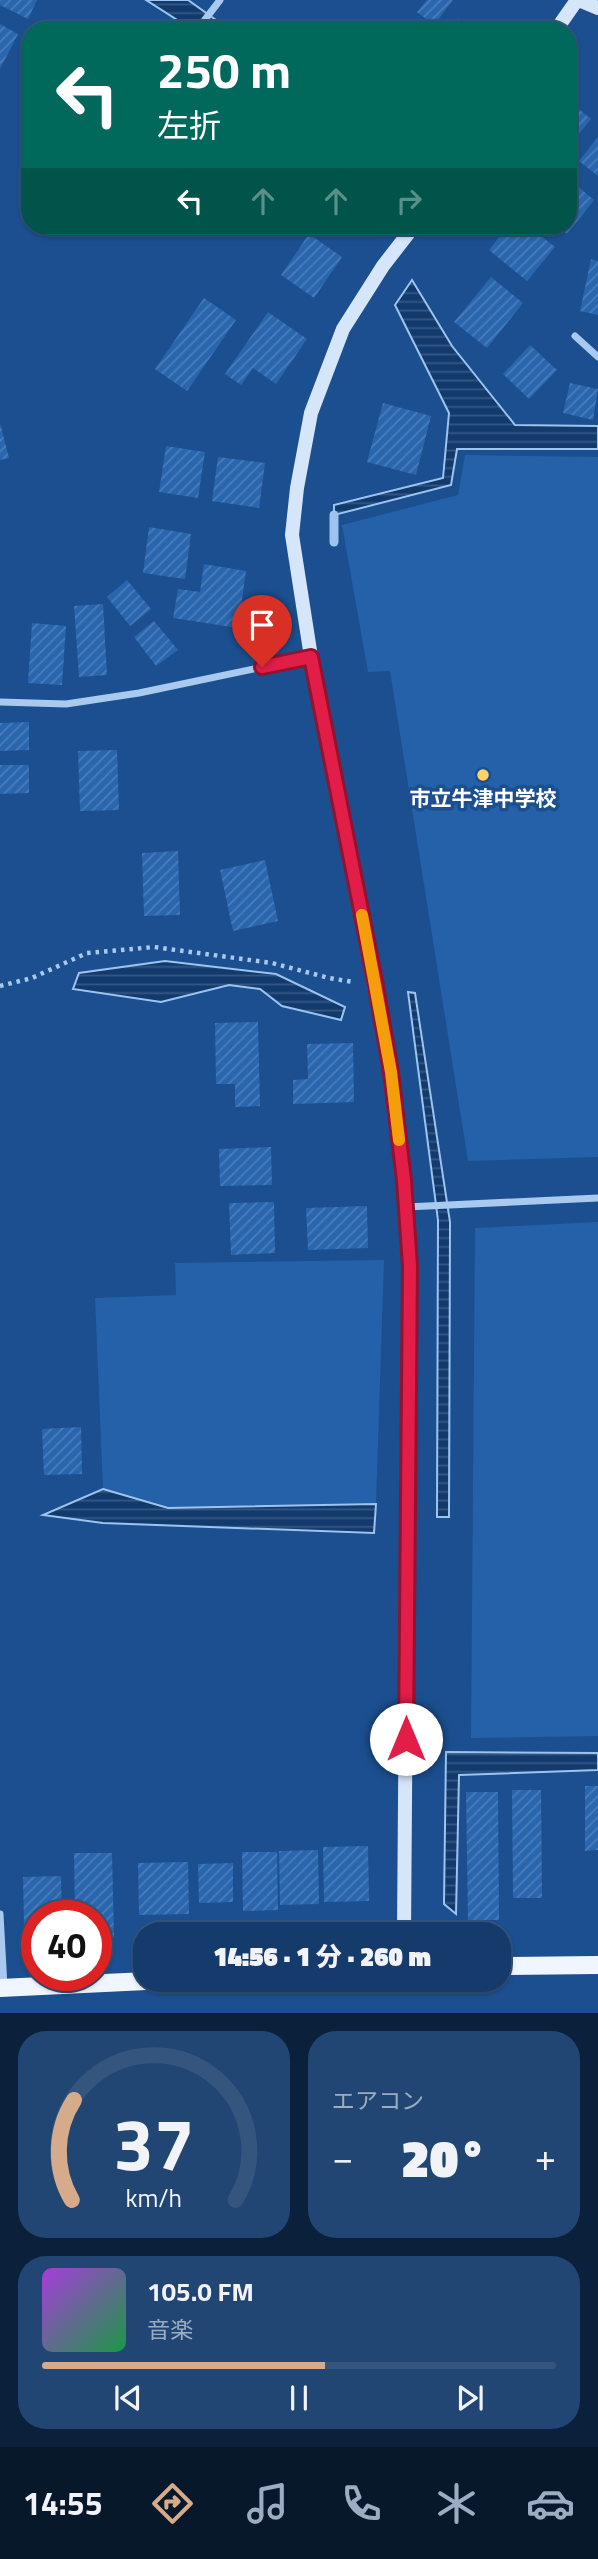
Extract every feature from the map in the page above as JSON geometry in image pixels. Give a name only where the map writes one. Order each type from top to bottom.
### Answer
[{"type":"main road","points":[[511,1966],[598,1965]]},
{"type":"main road","points":[[2,1988],[133,1982]]},
{"type":"street","points":[[204,21],[220,0]]},
{"type":"street","points":[[563,21],[578,0],[598,8]]},
{"type":"street","points":[[404,1922],[410,1266],[406,1207],[391,1072],[311,657],[292,536],[297,488],[311,413],[342,329],[383,266],[407,235]]},
{"type":"street","points":[[575,336],[598,357]]},
{"type":"street","points":[[0,702],[66,704],[139,693],[311,657]]},
{"type":"street","points":[[406,1207],[598,1198]]},
{"type":"street","points":[[0,1914],[2,1988]]},
{"type":"path","points":[[0,986],[32,978],[87,953],[154,947],[272,963],[329,978],[376,986]]},
{"type":"shaded area","points":[[146,0],[188,0],[217,21],[179,21]]},
{"type":"shaded area","points":[[412,280],[452,346],[515,425],[598,426],[598,449],[457,449],[451,485],[334,515],[334,505],[443,478],[449,413],[395,305]]},
{"type":"shaded area","name":"市立牛津中学校","points":[[465,455],[598,457],[598,1157],[468,1161],[390,671],[368,672],[342,525],[458,495]]},
{"type":"shaded area","points":[[165,961],[276,974],[345,1007],[341,1020],[282,1006],[260,989],[229,985],[161,1002],[73,989],[79,973]]},
{"type":"shaded area","points":[[408,992],[415,993],[450,1222],[449,1517],[437,1517],[438,1220]]},
{"type":"shaded area","points":[[598,1222],[598,1736],[471,1738],[475,1228]]},
{"type":"shaded area","points":[[384,1260],[376,1504],[168,1508],[103,1489],[95,1298],[176,1295],[175,1263]]},
{"type":"shaded area","points":[[103,1489],[168,1508],[376,1504],[374,1533],[103,1523],[43,1515]]},
{"type":"shaded area","points":[[446,1752],[598,1753],[598,1770],[459,1775],[456,1914],[444,1904]]},
{"type":"building","points":[[0,0],[37,0],[28,19],[0,5]]},
{"type":"building","points":[[427,0],[453,0],[437,21],[429,21],[417,12]]},
{"type":"building","points":[[0,24],[18,34],[0,69]]},
{"type":"building","points":[[577,108],[591,119],[577,136]]},
{"type":"building","points":[[598,137],[598,176],[579,161]]},
{"type":"building","points":[[577,186],[594,200],[577,221]]},
{"type":"building","points":[[308,235],[342,257],[314,298],[281,275]]},
{"type":"building","points":[[501,235],[540,235],[555,247],[527,281],[489,250]]},
{"type":"building","points":[[591,259],[598,261],[598,315],[580,311]]},
{"type":"building","points":[[491,277],[523,303],[487,348],[454,322]]},
{"type":"building","points":[[204,298],[236,320],[187,391],[155,369]]},
{"type":"building","points":[[268,312],[307,339],[276,384],[253,368],[241,385],[225,374]]},
{"type":"building","points":[[530,345],[557,370],[529,399],[503,374]]},
{"type":"building","points":[[570,383],[598,389],[593,420],[563,413]]},
{"type":"building","points":[[383,403],[431,416],[416,475],[367,462]]},
{"type":"building","points":[[0,423],[9,458],[0,460]]},
{"type":"building","points":[[166,446],[205,452],[198,498],[159,492]]},
{"type":"building","points":[[218,457],[265,463],[259,508],[212,501]]},
{"type":"building","points":[[149,527],[191,534],[185,579],[143,573]]},
{"type":"building","points":[[204,564],[246,571],[238,628],[173,618],[178,589],[200,592]]},
{"type":"building","points":[[127,580],[151,609],[130,626],[107,597]]},
{"type":"building","points":[[103,604],[107,675],[79,677],[74,606]]},
{"type":"building","points":[[154,621],[178,650],[156,666],[134,637]]},
{"type":"building","points":[[32,623],[66,626],[62,685],[28,683]]},
{"type":"building","points":[[29,722],[29,750],[0,751],[0,723]]},
{"type":"building","points":[[117,750],[119,810],[80,811],[78,751]]},
{"type":"building","points":[[0,765],[29,765],[29,793],[0,794]]},
{"type":"building","points":[[178,851],[180,915],[144,916],[142,853]]},
{"type":"building","points":[[265,860],[278,921],[233,931],[220,870]]},
{"type":"building","points":[[258,1022],[260,1106],[235,1107],[235,1084],[216,1084],[215,1023]]},
{"type":"building","points":[[353,1043],[354,1102],[293,1104],[293,1080],[308,1079],[307,1044]]},
{"type":"building","points":[[271,1147],[272,1185],[220,1186],[219,1149]]},
{"type":"building","points":[[274,1202],[275,1253],[231,1255],[229,1203]]},
{"type":"building","points":[[367,1206],[368,1248],[308,1250],[306,1208]]},
{"type":"building","points":[[81,1427],[82,1474],[44,1475],[42,1429]]},
{"type":"building","points":[[585,1786],[598,1786],[598,1850],[585,1851]]},
{"type":"building","points":[[512,1790],[541,1790],[542,1898],[513,1898]]},
{"type":"building","points":[[466,1792],[498,1792],[499,1920],[468,1920]]},
{"type":"building","points":[[368,1846],[369,1901],[324,1902],[323,1847]]},
{"type":"building","points":[[318,1850],[319,1904],[280,1905],[279,1851]]},
{"type":"building","points":[[242,1852],[277,1852],[278,1910],[243,1911]]},
{"type":"building","points":[[74,1853],[112,1853],[114,1937],[112,1900],[75,1900]]},
{"type":"building","points":[[188,1862],[189,1914],[139,1915],[138,1863]]},
{"type":"building","points":[[233,1863],[233,1902],[199,1903],[198,1864]]},
{"type":"building","points":[[61,1876],[62,1900],[23,1900],[23,1877]]},
{"type":"waterway","points":[[334,515],[334,542]]},
{"type":"slow traffic","points":[[362,915],[391,1072],[399,1140]]},
{"type":"place","name":"市立牛津中学校","points":[[483,775]]},
{"type":"route","points":[[262,667],[311,657],[391,1072],[404,1180],[410,1266],[406,1739]]}]
